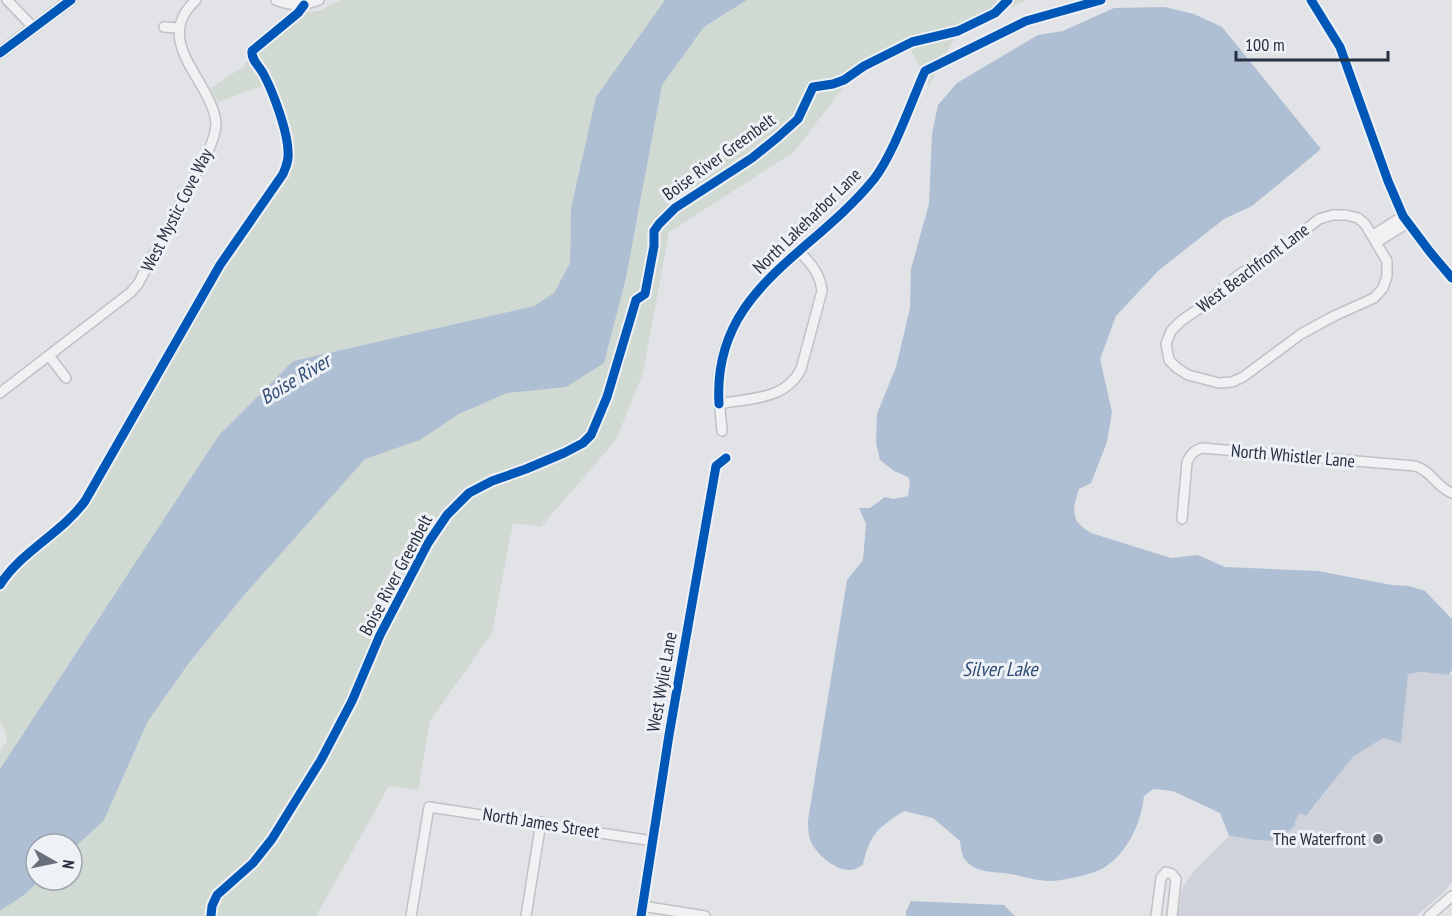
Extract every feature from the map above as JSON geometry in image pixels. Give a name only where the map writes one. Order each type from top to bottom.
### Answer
[{"type":"street","points":[[9,0],[34,28]]},
{"type":"street","points":[[0,53],[71,0]]},
{"type":"street","points":[[164,27],[179,28],[184,13],[196,0]]},
{"type":"street","points":[[276,0],[304,5],[319,0]]},
{"type":"street","name":"North Lakeharbor Lane","points":[[722,431],[718,380],[721,358],[734,324],[754,295],[860,196],[876,176],[888,156],[925,71],[1026,21],[1101,0]]},
{"type":"street","points":[[1311,0],[1340,46],[1388,181],[1405,219],[1452,278]]},
{"type":"street","name":"West Mystic Cove Way","points":[[0,393],[50,357],[130,293],[138,284],[210,147],[216,125],[214,113],[183,53],[179,28]]},
{"type":"street","name":"West Beachfront Lane","points":[[1346,214],[1358,218],[1375,239],[1387,261],[1387,276],[1383,288],[1374,298],[1301,334],[1243,376],[1232,382],[1219,383],[1188,375],[1169,360],[1166,344],[1171,331],[1176,326],[1237,276],[1284,246],[1319,219],[1346,214]]},
{"type":"street","points":[[1375,239],[1405,219]]},
{"type":"street","points":[[719,404],[777,393],[796,379],[801,369],[822,291],[821,279],[800,252]]},
{"type":"street","points":[[50,357],[66,378]]},
{"type":"street","name":"North Whistler Lane","points":[[1182,519],[1186,462],[1191,454],[1202,448],[1415,466],[1429,472],[1443,488],[1452,493]]},
{"type":"street","name":"West Wylie Lane","points":[[641,916],[716,466],[726,458]]},
{"type":"street","name":"North James Street","points":[[411,916],[429,807],[541,822],[653,841]]},
{"type":"street","points":[[526,916],[541,822]]},
{"type":"street","points":[[1156,916],[1161,878],[1166,872],[1172,874],[1176,879],[1172,916]]},
{"type":"street","points":[[1429,916],[1452,896]]},
{"type":"street","points":[[642,906],[705,916]]},
{"type":"shaded area","points":[[341,0],[665,0],[655,15],[571,208],[570,263],[554,294],[534,306],[293,361],[219,435],[0,769],[0,752],[7,740],[0,722],[0,585],[18,564],[65,523],[85,501],[220,265],[286,167],[288,144],[268,84],[218,102],[211,88],[244,66],[254,47],[298,13],[319,11]]},
{"type":"shaded area","points":[[747,0],[1027,0],[958,31],[929,86],[908,44],[857,69],[794,152],[669,232],[643,373],[616,440],[541,527],[513,523],[492,633],[430,721],[418,790],[389,786],[316,916],[0,916],[0,911],[27,892],[84,892],[84,838],[104,819],[148,721],[189,663],[245,594],[365,458],[420,440],[459,414],[507,393],[566,387],[626,278],[662,85],[704,27]]},
{"type":"shaded area","points":[[1422,672],[1452,675],[1452,882],[1444,892],[1416,916],[1178,916],[1182,888],[1195,870],[1229,836],[1256,838],[1264,842],[1295,820],[1300,813],[1307,816],[1353,757],[1383,738],[1408,674]]},
{"type":"water","name":"Boise River","points":[[665,0],[747,0],[704,27],[662,85],[626,278],[604,363],[566,387],[507,393],[459,414],[420,440],[365,459],[245,594],[189,663],[148,721],[104,820],[84,839],[84,832],[24,832],[24,892],[27,892],[0,911],[0,769],[219,435],[293,361],[534,306],[554,293],[570,263],[571,208],[596,97]]},
{"type":"water","name":"Silver Lake","points":[[1165,7],[1194,14],[1222,27],[1321,149],[1252,206],[1224,219],[1159,270],[1116,316],[1100,359],[1112,412],[1107,442],[1091,483],[1079,489],[1074,509],[1076,519],[1084,529],[1091,533],[1171,558],[1198,555],[1225,567],[1318,571],[1409,586],[1425,591],[1452,619],[1452,670],[1449,675],[1422,672],[1408,674],[1401,743],[1383,738],[1353,757],[1306,816],[1300,813],[1295,820],[1295,826],[1279,839],[1262,841],[1229,836],[1220,813],[1173,791],[1153,789],[1144,796],[1140,816],[1127,845],[1113,861],[1101,870],[1080,876],[1047,881],[976,868],[971,866],[964,857],[960,841],[933,818],[904,811],[877,832],[869,845],[862,865],[855,869],[842,869],[828,862],[812,845],[808,820],[847,580],[863,560],[866,524],[859,508],[870,508],[885,497],[893,499],[908,496],[910,482],[908,477],[894,471],[880,460],[876,443],[877,414],[896,367],[910,308],[911,269],[929,204],[932,134],[938,105],[957,83],[1038,35],[1063,31],[1114,8]]},
{"type":"water","points":[[911,901],[1004,905],[1015,916],[906,916]]},
{"type":"cycle path","points":[[0,53],[71,0]]},
{"type":"cycle path","name":"Boise River Greenbelt","points":[[211,916],[217,895],[253,863],[272,839],[321,760],[352,701],[380,635],[428,543],[447,515],[469,493],[492,481],[564,453],[583,443],[591,435],[607,397],[636,300],[645,294],[654,246],[654,231],[659,224],[675,208],[752,158],[778,137],[798,119],[813,87],[844,80],[864,66],[912,42],[958,31],[995,13],[1008,0]]},
{"type":"cycle path","points":[[719,404],[721,364],[732,331],[749,303],[771,277],[849,206],[874,179],[895,142],[925,71],[1026,21],[1101,0]]},
{"type":"cycle path","points":[[1311,0],[1340,47],[1388,181],[1403,216],[1452,278]]},
{"type":"cycle path","points":[[0,585],[18,562],[65,523],[85,501],[220,265],[283,174],[288,158],[286,134],[272,91],[253,58],[252,51],[298,13],[304,5]]},
{"type":"cycle path","points":[[641,916],[669,735],[716,466],[726,458]]},
{"type":"place","name":"The Waterfront","points":[[1378,839]]}]
